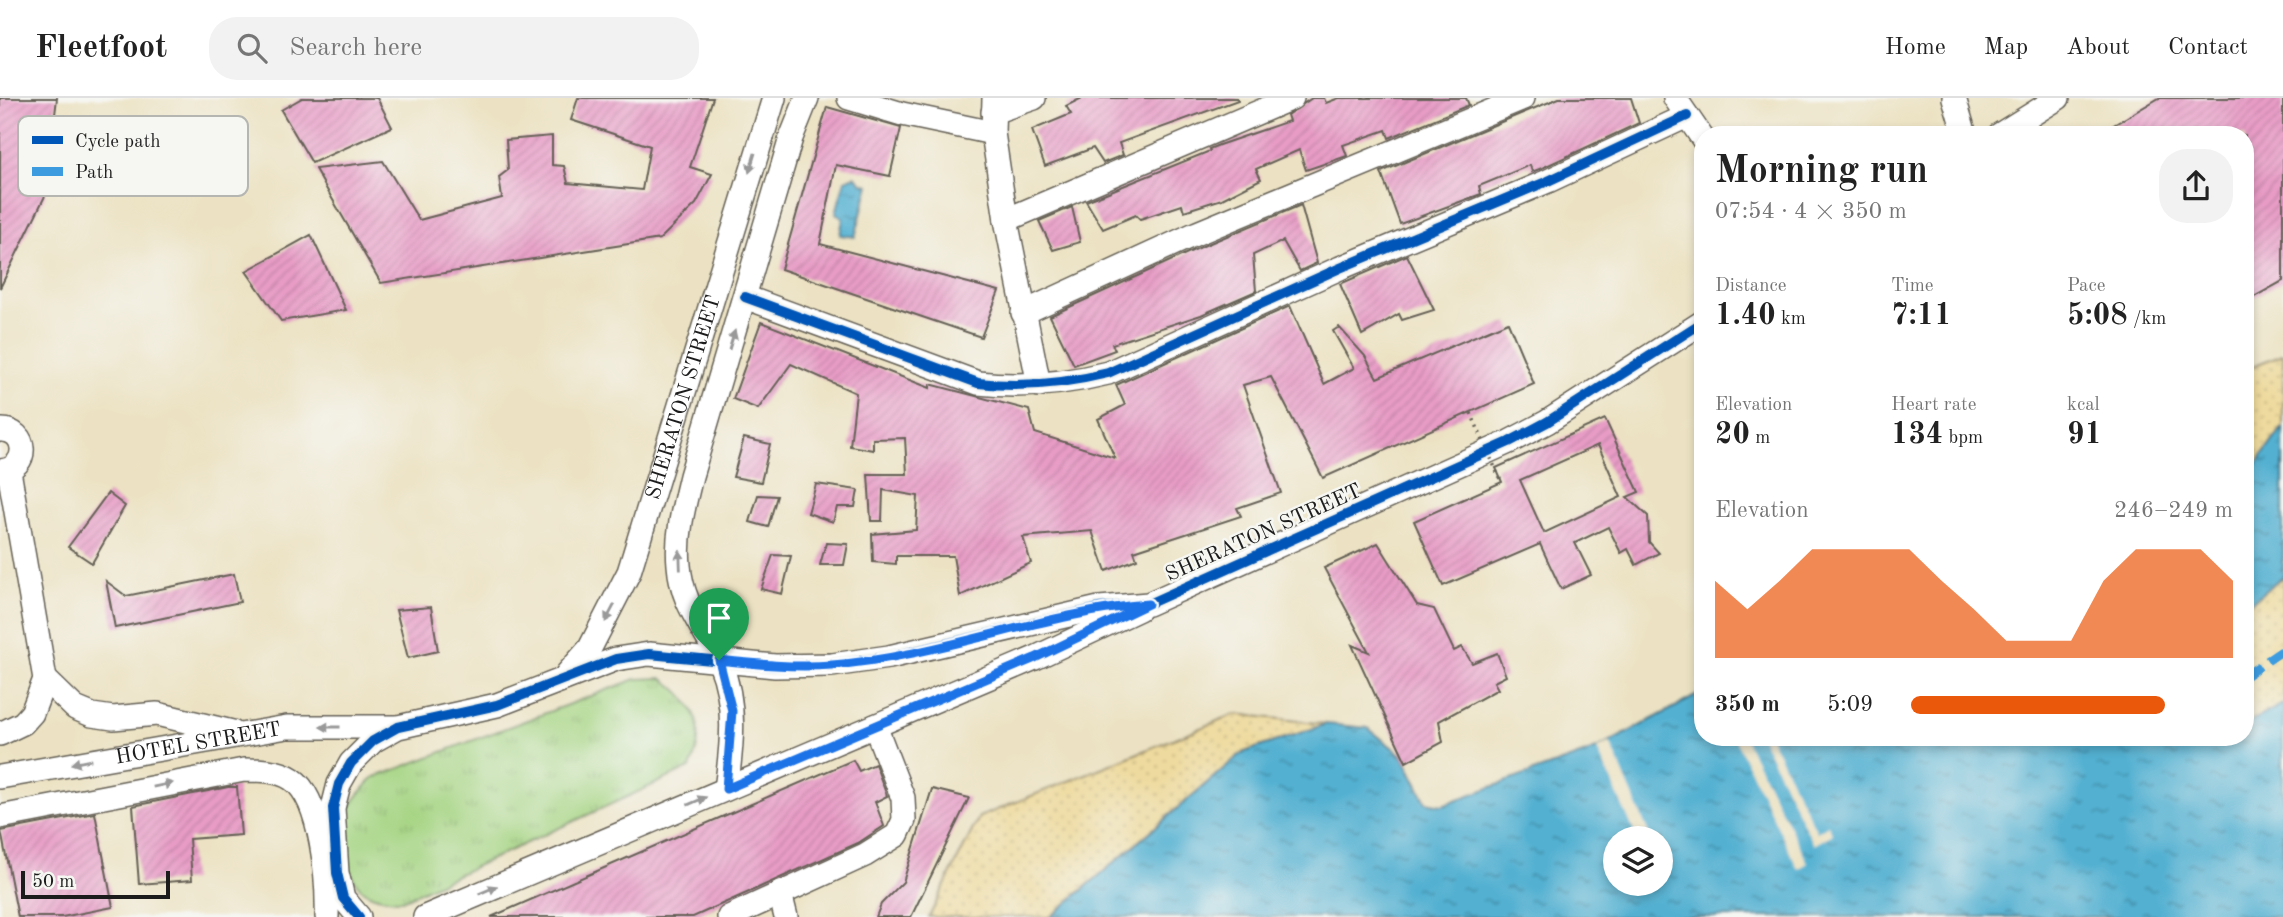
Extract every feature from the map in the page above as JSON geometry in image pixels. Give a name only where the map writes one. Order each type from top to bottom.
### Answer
[{"type":"street","name":"SHERATON STREET","points":[[560,681],[590,648],[629,572],[774,98]]},
{"type":"street","name":"SHERATON STREET","points":[[726,789],[732,711],[719,660],[689,609],[679,566],[681,522],[691,476],[790,138],[807,98]]},
{"type":"street","points":[[849,98],[902,114],[994,115],[1034,98]]},
{"type":"street","points":[[1006,220],[1292,98]]},
{"type":"street","points":[[1023,313],[1197,233],[1522,98]]},
{"type":"street","points":[[1954,98],[1962,126]]},
{"type":"street","points":[[2013,126],[2058,98]]},
{"type":"street","points":[[745,297],[978,383],[1012,387],[1039,385],[1108,373],[1340,268],[1548,181],[1681,107],[1694,126]]},
{"type":"street","points":[[994,115],[1006,220],[1039,385]]},
{"type":"street","name":"SHERATON STREET","points":[[331,875],[333,808],[339,784],[351,763],[373,741],[398,727],[497,705],[616,659],[649,654],[775,666],[832,665],[889,657],[1099,608],[1148,604],[1509,442],[1558,415],[1694,328]]},
{"type":"street","points":[[0,430],[16,435],[22,444],[23,454],[18,464],[5,471],[45,679],[32,713],[23,723],[0,734]]},
{"type":"street","points":[[425,917],[1035,658],[1148,604]]},
{"type":"street","points":[[45,679],[75,708],[92,715],[113,718],[157,714],[240,734]]},
{"type":"street","points":[[729,917],[865,855],[897,835],[904,820],[904,797],[875,726]]},
{"type":"street","name":"HOTEL STREET","points":[[0,778],[287,727],[398,727]]},
{"type":"street","name":"HOTEL STREET","points":[[0,817],[244,770],[266,771],[290,778],[304,790],[316,819],[331,875]]},
{"type":"street","points":[[327,917],[331,875]]},
{"type":"street","points":[[331,875],[343,898],[359,917]]},
{"type":"street","points":[[780,893],[786,917]]},
{"type":"path","points":[[1471,413],[1500,479]]},
{"type":"sand","points":[[2283,354],[2283,427],[2254,467],[2254,365]]},
{"type":"sand","points":[[2283,576],[2283,704],[2254,719],[2254,600]]},
{"type":"sand","points":[[1235,714],[1326,724],[1242,753],[1050,917],[929,917],[979,817]]},
{"type":"green space","points":[[662,678],[684,697],[696,717],[698,741],[690,768],[402,900],[377,897],[360,888],[355,881],[348,861],[344,834],[346,818],[354,801],[373,778],[636,679]]},
{"type":"water","points":[[855,176],[862,183],[869,185],[855,237],[840,235],[843,219],[836,213],[845,180]]},
{"type":"water","points":[[2283,427],[2283,576],[2254,600],[2254,467]]},
{"type":"water","points":[[1694,697],[1694,746],[2254,746],[2254,719],[2283,704],[2283,917],[1051,917],[1242,753],[1326,724],[1368,728],[1403,756],[1426,802],[1442,805],[1597,749]]},
{"type":"pier","points":[[1610,742],[1646,826],[1632,826],[1597,749]]},
{"type":"pier","points":[[1738,746],[1749,746],[1808,863],[1798,869]]},
{"type":"pier","points":[[1765,746],[1774,746],[1817,832],[1828,825],[1833,834],[1814,845]]},
{"type":"building","points":[[0,98],[57,98],[55,116],[18,116],[18,196],[45,196],[0,288]]},
{"type":"building","points":[[302,98],[377,98],[392,127],[312,163],[281,110]]},
{"type":"building","points":[[578,98],[713,98],[690,167],[712,174],[696,204],[660,239],[381,283],[315,169],[383,161],[419,220],[502,198],[499,177],[508,170],[506,140],[552,136],[552,165],[564,166],[568,183],[642,190],[650,146],[571,120]]},
{"type":"building","points":[[1082,98],[1238,100],[1119,143],[1123,155],[1103,163],[1093,148],[1045,166],[1032,130],[1071,114],[1066,106]]},
{"type":"building","points":[[1312,98],[1324,98],[1326,103],[1339,98],[1466,98],[1469,105],[1389,138],[1386,130],[1343,145],[1347,156],[1306,170],[1299,150],[1256,169],[1261,179],[1222,199],[1184,211],[1182,205],[1140,219],[1136,215],[1103,229],[1086,201],[1219,145],[1289,121],[1287,115]]},
{"type":"building","points":[[1559,98],[1631,98],[1639,123],[1532,172],[1530,165],[1479,186],[1481,194],[1400,224],[1381,172]]},
{"type":"building","points":[[2159,98],[2283,98],[2283,281],[2254,297],[2254,126],[2112,126]]},
{"type":"building","points":[[827,107],[901,128],[890,176],[836,165],[820,244],[999,291],[981,337],[781,269]]},
{"type":"building","points":[[1301,205],[1317,263],[1300,271],[1283,241],[1253,255],[1256,291],[1201,315],[1112,344],[1115,350],[1074,365],[1050,316],[1203,246]]},
{"type":"building","points":[[1072,207],[1080,242],[1053,250],[1039,221]]},
{"type":"building","points":[[311,235],[346,310],[281,321],[246,271]]},
{"type":"building","points":[[1407,255],[1434,310],[1402,320],[1399,314],[1362,335],[1340,284]]},
{"type":"building","points":[[1290,306],[1324,384],[1354,368],[1333,331],[1339,327],[1365,356],[1377,378],[1508,322],[1534,384],[1323,478],[1271,377],[1243,385],[1281,493],[1237,508],[1241,516],[1134,551],[1137,559],[1106,571],[1092,531],[1023,537],[1031,563],[960,596],[953,556],[896,556],[896,564],[873,562],[872,534],[916,530],[918,496],[883,490],[882,521],[871,521],[868,474],[907,474],[905,438],[873,439],[873,450],[850,446],[856,393],[791,364],[758,409],[733,399],[761,322],[930,388],[930,384],[1029,410],[1035,433],[1115,458],[1098,419],[1125,405],[1116,385]]},
{"type":"building","points":[[1605,419],[1639,492],[1627,497],[1648,516],[1649,542],[1659,553],[1636,565],[1628,549],[1621,553],[1608,527],[1575,543],[1591,575],[1561,589],[1540,544],[1443,586],[1414,521],[1502,482],[1496,468]],"holes":[[[1598,445],[1621,497],[1544,533],[1520,480]]]},
{"type":"building","points":[[744,438],[770,444],[761,482],[733,477]]},
{"type":"building","points":[[816,484],[858,490],[855,507],[837,507],[833,522],[808,513]]},
{"type":"building","points":[[108,493],[125,506],[92,563],[68,547]]},
{"type":"building","points":[[758,495],[777,496],[768,527],[750,522]]},
{"type":"building","points":[[826,543],[848,544],[844,565],[820,565]]},
{"type":"building","points":[[1378,543],[1417,605],[1434,609],[1454,651],[1462,647],[1472,663],[1497,653],[1506,676],[1494,682],[1498,689],[1439,721],[1443,742],[1406,762],[1352,645],[1369,652],[1324,568]]},
{"type":"building","points":[[773,555],[791,556],[782,594],[761,589]]},
{"type":"building","points":[[234,574],[240,602],[115,628],[106,581],[126,596]]},
{"type":"building","points":[[431,607],[438,651],[408,658],[396,610]]},
{"type":"building","points":[[853,760],[859,771],[875,764],[887,796],[875,802],[884,826],[858,843],[693,917],[491,917]]},
{"type":"building","points":[[237,787],[241,835],[189,839],[192,880],[139,884],[133,806]]},
{"type":"building","points":[[932,789],[969,798],[911,917],[876,917],[881,904],[903,882]]},
{"type":"building","points":[[95,813],[113,907],[62,917],[18,917],[1,831]]},
{"type":"marked path","points":[[2254,670],[2283,650]]},
{"type":"cycle path","points":[[745,297],[978,383],[1027,385],[1075,380],[1108,373],[1340,268],[1548,181],[1687,116]]},
{"type":"cycle path","points":[[359,917],[343,898],[337,873],[333,808],[339,784],[351,763],[373,741],[398,727],[497,705],[616,659],[649,654],[775,666],[832,665],[889,657],[1099,608],[1148,604],[1509,442],[1547,422],[1694,328]]},
{"type":"route","points":[[1148,604],[1035,658],[726,789],[733,736],[732,711],[719,660],[775,666],[832,665],[889,657],[1099,608],[1148,604]]}]
